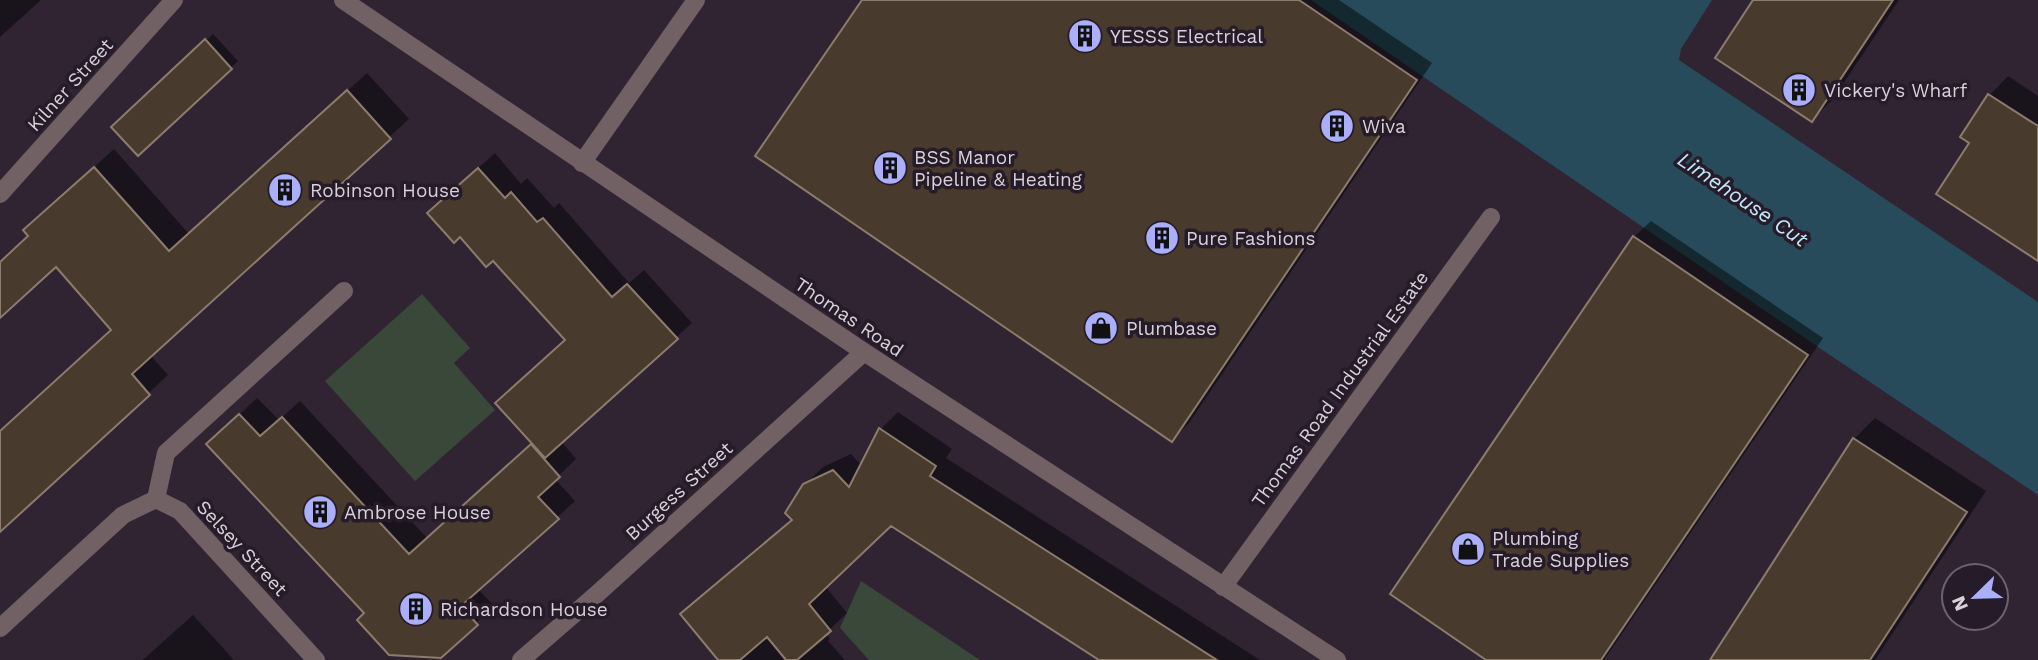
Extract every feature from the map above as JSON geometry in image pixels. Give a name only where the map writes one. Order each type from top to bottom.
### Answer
[{"type":"street","name":"Thomas Road","points":[[344,0],[864,352],[1337,660]]},
{"type":"street","points":[[582,163],[696,0]]},
{"type":"street","name":"Kilner Street","points":[[0,194],[170,1]]},
{"type":"street","name":"Thomas Road Industrial Estate","points":[[1223,587],[1490,217]]},
{"type":"street","points":[[0,628],[122,515],[156,499],[166,453],[344,291]]},
{"type":"street","name":"Burgess Street","points":[[521,660],[864,352]]},
{"type":"street","name":"Selsey Street","points":[[156,499],[180,511],[316,660]]},
{"type":"green space","points":[[422,294],[470,348],[454,363],[495,410],[415,481],[325,381]]},
{"type":"green space","points":[[861,581],[980,660],[869,660],[840,628]]},
{"type":"water","name":"Limehouse Cut","points":[[1311,0],[1712,0],[1681,49],[1679,60],[2038,302],[2038,495],[1824,351]]},
{"type":"building","points":[[862,0],[1299,0],[1417,80],[1172,442],[755,156]]},
{"type":"building","name":"Vickery's Wharf","points":[[1753,0],[1893,0],[1812,122],[1715,58]]},
{"type":"building","points":[[205,39],[232,69],[138,156],[111,127]]},
{"type":"building","points":[[347,90],[391,139],[132,374],[150,395],[0,532],[0,431],[111,330],[56,267],[0,318],[0,262],[28,236],[23,230],[94,167],[169,251]]},
{"type":"building","name":"Vickery's Wharf","points":[[1988,94],[2038,126],[2038,261],[1936,194],[1969,143],[1960,137]]},
{"type":"building","points":[[478,168],[505,198],[511,192],[537,222],[543,218],[612,297],[627,284],[678,339],[545,458],[495,403],[565,340],[493,261],[486,267],[460,237],[454,243],[427,213]]},
{"type":"building","points":[[1633,236],[1808,355],[1601,660],[1486,660],[1390,594]]},
{"type":"building","points":[[239,414],[260,436],[282,417],[409,554],[531,444],[560,477],[538,497],[559,519],[461,606],[478,625],[441,658],[389,655],[357,620],[364,613],[206,444]]},
{"type":"building","points":[[879,428],[936,466],[930,476],[1217,660],[1099,660],[891,526],[809,604],[831,631],[797,660],[786,660],[767,637],[740,660],[718,660],[680,614],[792,520],[785,513],[803,484],[833,470],[849,487]]},
{"type":"building","points":[[1853,438],[1967,512],[1870,660],[1710,660]]},
{"type":"place","name":"YESSS Electrical","points":[[1085,36]]},
{"type":"place","name":"Vickery's Wharf","points":[[1799,90]]},
{"type":"place","name":"Wiva","points":[[1337,126]]},
{"type":"place","name":"BSS Manor Pipeline & Heating","points":[[890,168]]},
{"type":"place","name":"Robinson House","points":[[285,190]]},
{"type":"place","name":"Pure Fashions","points":[[1162,238]]},
{"type":"place","name":"Plumbase","points":[[1101,328]]},
{"type":"place","name":"Ambrose House","points":[[320,512]]},
{"type":"place","name":"Plumbing Trade Supplies","points":[[1468,549]]},
{"type":"place","name":"Richardson House","points":[[416,609]]}]
